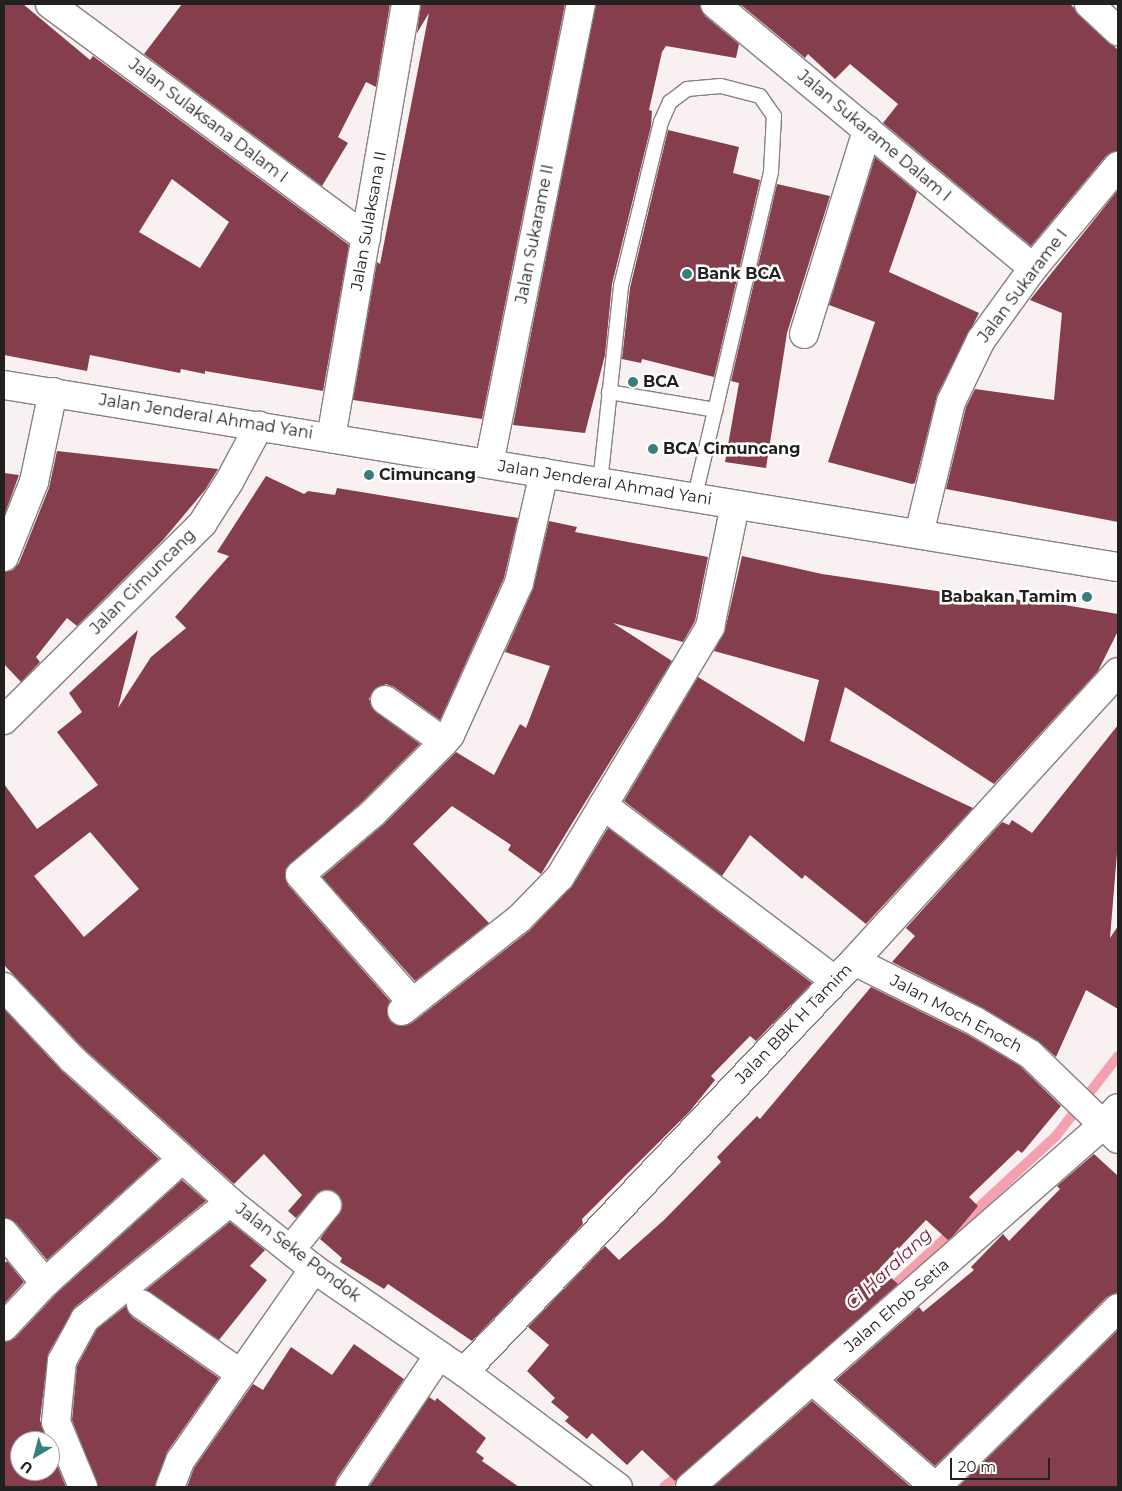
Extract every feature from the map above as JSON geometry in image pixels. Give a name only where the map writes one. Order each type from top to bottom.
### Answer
[{"type":"street","name":"Jalan Sulaksana Dalam I","points":[[50,4],[366,238]]},
{"type":"street","name":"Jalan Sulaksana II","points":[[331,438],[406,4]]},
{"type":"street","name":"Jalan Sukarame II","points":[[489,464],[582,4]]},
{"type":"street","points":[[1089,4],[1118,31]]},
{"type":"street","name":"Jalan Sukarame Dalam I","points":[[724,7],[867,130],[1033,268]]},
{"type":"street","points":[[804,334],[867,130]]},
{"type":"street","name":"Jalan Sukarame I","points":[[919,534],[951,402],[981,340],[1033,268],[1118,166]]},
{"type":"street","name":"Jalan Jenderal Ahmad Yani","points":[[4,385],[1118,567]]},
{"type":"street","points":[[4,558],[34,482],[53,392]]},
{"type":"street","name":"Jalan Cimuncang","points":[[4,720],[202,524],[229,482],[258,426]]},
{"type":"street","points":[[544,473],[519,583],[484,663],[444,742],[372,814],[300,876],[407,1007],[508,928],[549,891],[710,627],[736,505]]},
{"type":"street","name":"Jalan BBK H Tamim","points":[[464,1372],[854,961],[1118,672]]},
{"type":"street","points":[[386,700],[444,742]]},
{"type":"street","points":[[603,805],[834,980]]},
{"type":"street","name":"Jalan Moch Enoch","points":[[854,961],[975,1021],[1030,1054],[1075,1096],[1109,1121]]},
{"type":"street","name":"Jalan Seke Pondok","points":[[4,987],[72,1059],[230,1202],[314,1269],[464,1372],[618,1487]]},
{"type":"street","name":"Jalan Ehob Setia","points":[[690,1487],[1109,1121]]},
{"type":"street","points":[[4,1327],[45,1283],[182,1159]]},
{"type":"street","points":[[83,1487],[56,1422],[62,1361],[85,1319],[230,1202]]},
{"type":"street","points":[[291,1250],[327,1205]]},
{"type":"street","points":[[4,1232],[45,1283]]},
{"type":"street","points":[[170,1487],[180,1461],[314,1269]]},
{"type":"street","points":[[141,1304],[241,1374]]},
{"type":"street","points":[[812,1380],[935,1487],[1074,1348],[1118,1308]]},
{"type":"street","points":[[350,1487],[439,1355]]},
{"type":"lane","points":[[600,483],[622,286],[661,122],[670,102],[688,90],[721,86],[760,96],[774,116],[771,172],[694,498]]},
{"type":"lane","points":[[610,392],[715,410]]},
{"type":"building","points":[[4,4],[23,4],[90,60],[93,56],[349,245],[323,391],[205,371],[205,374],[181,369],[180,373],[90,355],[87,371],[4,355]],"holes":[[[172,179],[229,222],[200,268],[139,232]]]},
{"type":"building","points":[[182,4],[390,4],[376,87],[366,82],[338,137],[348,143],[322,186],[144,54]]},
{"type":"building","points":[[421,4],[565,4],[482,419],[353,400],[377,262],[380,264],[429,13],[417,33]]},
{"type":"building","points":[[596,4],[700,4],[705,16],[739,44],[736,58],[666,46],[662,52],[649,110],[652,111],[651,126],[612,284],[605,355],[585,433],[513,425]]},
{"type":"building","points":[[740,4],[1070,4],[1118,50],[1118,151],[1106,156],[1031,246],[883,123],[898,104],[850,64],[835,79],[808,54],[805,58]]},
{"type":"building","name":"Bank BCA","points":[[668,130],[739,147],[733,173],[760,180],[714,377],[642,359],[641,363],[622,359],[630,288]]},
{"type":"building","points":[[875,157],[917,192],[889,272],[979,313],[937,395],[915,483],[912,484],[828,462],[875,322],[829,305]]},
{"type":"building","points":[[777,184],[830,196],[787,333],[766,468],[725,462],[739,383],[731,381]]},
{"type":"building","points":[[1118,190],[1118,522],[946,489],[966,407],[975,389],[1054,400],[1062,313],[1030,300]]},
{"type":"building","points":[[57,451],[218,469],[205,490],[163,540],[77,626],[67,618],[36,657],[40,662],[21,682],[4,664],[4,572],[13,570],[19,563],[49,488]]},
{"type":"building","points":[[4,473],[19,475],[4,516]]},
{"type":"building","points":[[266,476],[304,494],[308,491],[335,495],[337,488],[518,518],[504,578],[440,720],[394,687],[386,684],[373,691],[369,699],[376,712],[420,744],[362,802],[285,870],[288,885],[390,1001],[387,1013],[390,1021],[404,1026],[412,1023],[529,931],[573,885],[608,828],[812,983],[756,1041],[750,1036],[711,1076],[715,1080],[690,1111],[582,1219],[583,1224],[472,1341],[388,1284],[384,1289],[340,1262],[342,1258],[320,1239],[342,1208],[336,1193],[321,1191],[296,1218],[288,1211],[302,1195],[264,1154],[234,1184],[83,1048],[4,965],[4,784],[37,829],[98,785],[57,732],[82,712],[69,693],[138,630],[118,708],[151,657],[186,628],[175,617],[229,556],[217,552]],"holes":[[[90,832],[139,889],[84,937],[34,876]]]},
{"type":"building","points":[[549,521],[577,527],[575,532],[708,557],[695,621],[683,642],[613,623],[672,661],[541,874],[508,850],[511,845],[452,806],[413,844],[489,923],[415,981],[322,877],[384,824],[456,752],[494,775],[520,724],[526,728],[550,666],[505,652],[533,589]]},
{"type":"building","points":[[742,556],[822,574],[957,594],[958,591],[985,595],[986,592],[1028,602],[1029,599],[1118,614],[1118,631],[1098,671],[994,784],[845,687],[830,741],[973,808],[866,924],[805,875],[802,879],[750,835],[722,876],[624,801],[698,677],[804,742],[819,680],[714,651],[725,630]]},
{"type":"building","points":[[1118,725],[1118,841],[1110,938],[1118,926],[1118,1009],[1086,990],[1056,1057],[1038,1041],[983,1008],[892,962],[915,936],[906,928],[1002,822],[1009,825],[1012,820],[1032,833]]},
{"type":"building","points":[[871,987],[968,1035],[1020,1066],[1061,1106],[1022,1153],[1018,1150],[969,1197],[978,1206],[953,1236],[948,1240],[926,1220],[880,1268],[898,1284],[675,1481],[642,1450],[627,1465],[592,1433],[587,1439],[565,1421],[569,1417],[551,1402],[555,1398],[527,1371],[549,1345],[528,1327],[605,1246],[619,1260],[664,1220],[721,1162],[717,1157],[757,1116],[760,1119]]},
{"type":"building","points":[[4,1009],[62,1071],[159,1159],[47,1260],[16,1223],[4,1218]]},
{"type":"building","points":[[1094,1154],[1118,1176],[1118,1293],[1107,1297],[935,1466],[836,1380],[919,1307],[923,1312],[974,1270],[971,1267],[1003,1234],[1009,1241],[1060,1189],[1057,1186]]},
{"type":"building","points":[[182,1180],[206,1201],[75,1307],[48,1354],[40,1420],[44,1431],[10,1431],[10,1481],[60,1481],[60,1472],[66,1487],[4,1487],[4,1342],[15,1338],[56,1294]]},
{"type":"building","points":[[230,1222],[265,1250],[250,1266],[267,1280],[219,1340],[146,1290]]},
{"type":"building","points":[[7,1261],[24,1282],[4,1304],[4,1264]]},
{"type":"building","points":[[126,1306],[132,1317],[219,1378],[167,1452],[155,1487],[98,1487],[72,1420],[77,1366],[97,1329]]},
{"type":"building","points":[[1118,1330],[1118,1487],[958,1487]]},
{"type":"building","points":[[354,1344],[404,1379],[337,1478],[335,1487],[187,1487],[194,1468],[253,1384],[263,1390],[291,1347],[332,1375]]},
{"type":"building","points":[[429,1397],[435,1401],[437,1398],[486,1438],[476,1452],[484,1458],[482,1461],[519,1487],[369,1487]]},
{"type":"building","points":[[812,1401],[911,1487],[713,1487]]},
{"type":"waterway","name":"Ci Haralang","points":[[887,1292],[1056,1136],[1118,1056]]},
{"type":"waterway","name":"Ci Haralang","points":[[814,1361],[867,1311]]},
{"type":"waterway","name":"Ci Haralang","points":[[724,1437],[775,1395]]},
{"type":"waterway","name":"Ci Haralang","points":[[664,1487],[683,1472]]},
{"type":"place","name":"Bank BCA","points":[[687,274]]},
{"type":"place","name":"BCA","points":[[633,382]]},
{"type":"place","name":"BCA Cimuncang","points":[[653,449]]},
{"type":"place","name":"Cimuncang","points":[[369,475]]},
{"type":"place","name":"Babakan Tamim","points":[[1087,597]]}]
